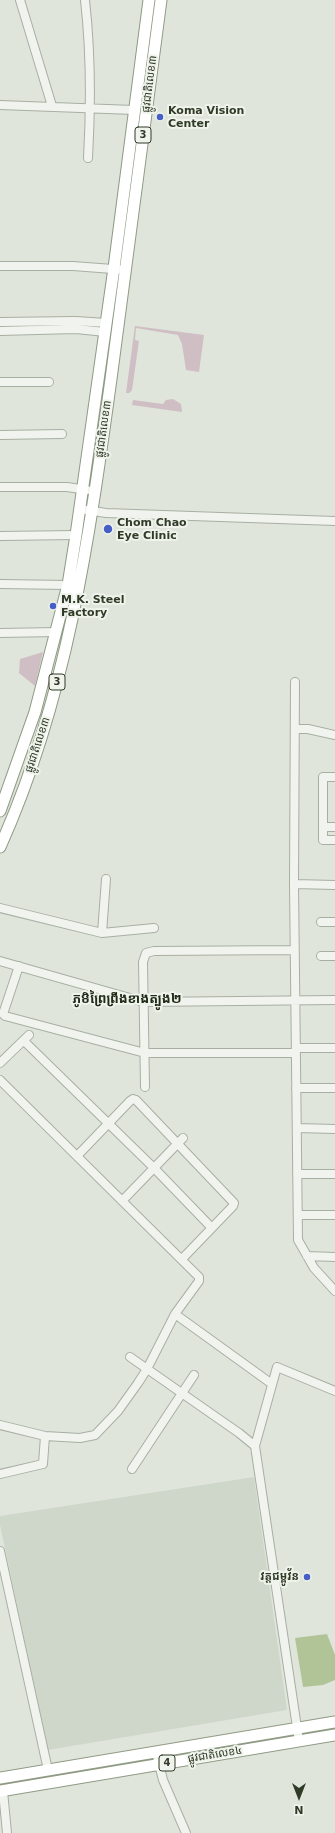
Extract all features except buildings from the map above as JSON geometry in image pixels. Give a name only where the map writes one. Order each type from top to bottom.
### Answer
[{"type":"highway","name":"ផ្លូវជាតិលេខ៣","points":[[1,804],[35,712],[68,586],[106,328],[149,0]]},
{"type":"highway","name":"ផ្លូវជាតិលេខ៣","points":[[0,847],[32,763],[57,682],[79,589],[95,492],[126,270],[161,0]]},
{"type":"highway","name":"ផ្លូវជាតិលេខ៤","points":[[0,1778],[335,1722]]},
{"type":"highway","name":"ផ្លូវជាតិលេខ៤","points":[[1,1791],[335,1735]]},
{"type":"street","points":[[20,0],[52,106]]},
{"type":"street","points":[[86,0],[90,39],[91,108],[88,158]]},
{"type":"street","points":[[0,105],[134,110]]},
{"type":"street","points":[[0,266],[114,268],[126,270]]},
{"type":"street","points":[[0,322],[76,321],[106,328]]},
{"type":"street","points":[[0,331],[106,328]]},
{"type":"street","points":[[0,382],[49,382]]},
{"type":"street","points":[[0,435],[62,434]]},
{"type":"street","points":[[0,486],[67,487],[95,492]]},
{"type":"street","points":[[80,509],[92,511],[335,521]]},
{"type":"street","points":[[0,536],[76,535]]},
{"type":"street","points":[[0,584],[68,586]]},
{"type":"street","points":[[0,633],[57,632]]},
{"type":"street","points":[[295,682],[294,950],[298,1240],[314,1268],[335,1291]]},
{"type":"street","points":[[296,729],[308,729],[335,735]]},
{"type":"street","points":[[335,777],[322,778],[323,840],[335,840]]},
{"type":"street","points":[[323,827],[335,827]]},
{"type":"street","points":[[102,932],[106,879]]},
{"type":"street","points":[[294,884],[335,885]]},
{"type":"street","points":[[0,908],[102,932],[154,928]]},
{"type":"street","points":[[321,922],[335,922]]},
{"type":"street","points":[[146,1087],[143,962],[146,953],[154,951],[294,950]]},
{"type":"street","points":[[321,956],[335,956]]},
{"type":"street","points":[[0,961],[144,1002],[335,1000]]},
{"type":"street","points":[[18,966],[3,1014],[4,1016],[145,1053],[296,1051],[335,1048]]},
{"type":"street","points":[[0,1064],[26,1038],[108,1124],[155,1169],[211,1227]]},
{"type":"street","points":[[0,1080],[200,1279],[175,1314],[147,1369],[118,1411],[95,1435],[80,1438],[45,1436],[0,1425]]},
{"type":"street","points":[[296,1088],[335,1088]]},
{"type":"street","points":[[77,1156],[133,1099],[180,1142],[234,1203],[233,1206],[211,1227],[182,1260]]},
{"type":"street","points":[[297,1128],[335,1129]]},
{"type":"street","points":[[122,1201],[180,1142]]},
{"type":"street","points":[[297,1174],[335,1174]]},
{"type":"street","points":[[298,1215],[335,1215]]},
{"type":"street","points":[[307,1256],[335,1256]]},
{"type":"street","points":[[175,1314],[272,1384]]},
{"type":"street","points":[[130,1357],[239,1432],[255,1446]]},
{"type":"street","points":[[299,1741],[255,1446],[277,1367],[335,1391]]},
{"type":"street","points":[[132,1469],[183,1394],[194,1375]]},
{"type":"street","points":[[0,1474],[43,1464],[45,1436]]},
{"type":"street","points":[[0,1551],[48,1770]]},
{"type":"street","points":[[156,1752],[161,1775],[186,1833]]},
{"type":"street","points":[[1,1791],[7,1833]]},
{"type":"shaded area","points":[[135,326],[204,335],[199,372],[186,370],[182,344],[178,335],[136,328],[135,340],[139,341],[132,390],[129,393],[126,393]]},
{"type":"shaded area","points":[[173,399],[181,404],[182,412],[132,405],[133,400],[163,404],[166,400]]},
{"type":"shaded area","points":[[43,652],[35,686],[19,673],[20,659]]},
{"type":"shaded area","points":[[254,1477],[287,1710],[48,1750],[0,1525],[0,1516]]},
{"type":"shaded area","points":[[327,1634],[335,1655],[335,1680],[323,1685],[303,1687],[295,1638]]},
{"type":"place","name":"Koma Vision Center","points":[[160,117]]},
{"type":"place","name":"Chom Chao Eye Clinic","points":[[108,529]]},
{"type":"place","name":"M.K. Steel Factory","points":[[53,606]]},
{"type":"place","name":"វត្តជម្ពូវ័ន","points":[[307,1577]]},
{"type":"district","name":"ភូមិព្រៃព្រីងខាងត្បូង២","points":[[127,1000]]}]
